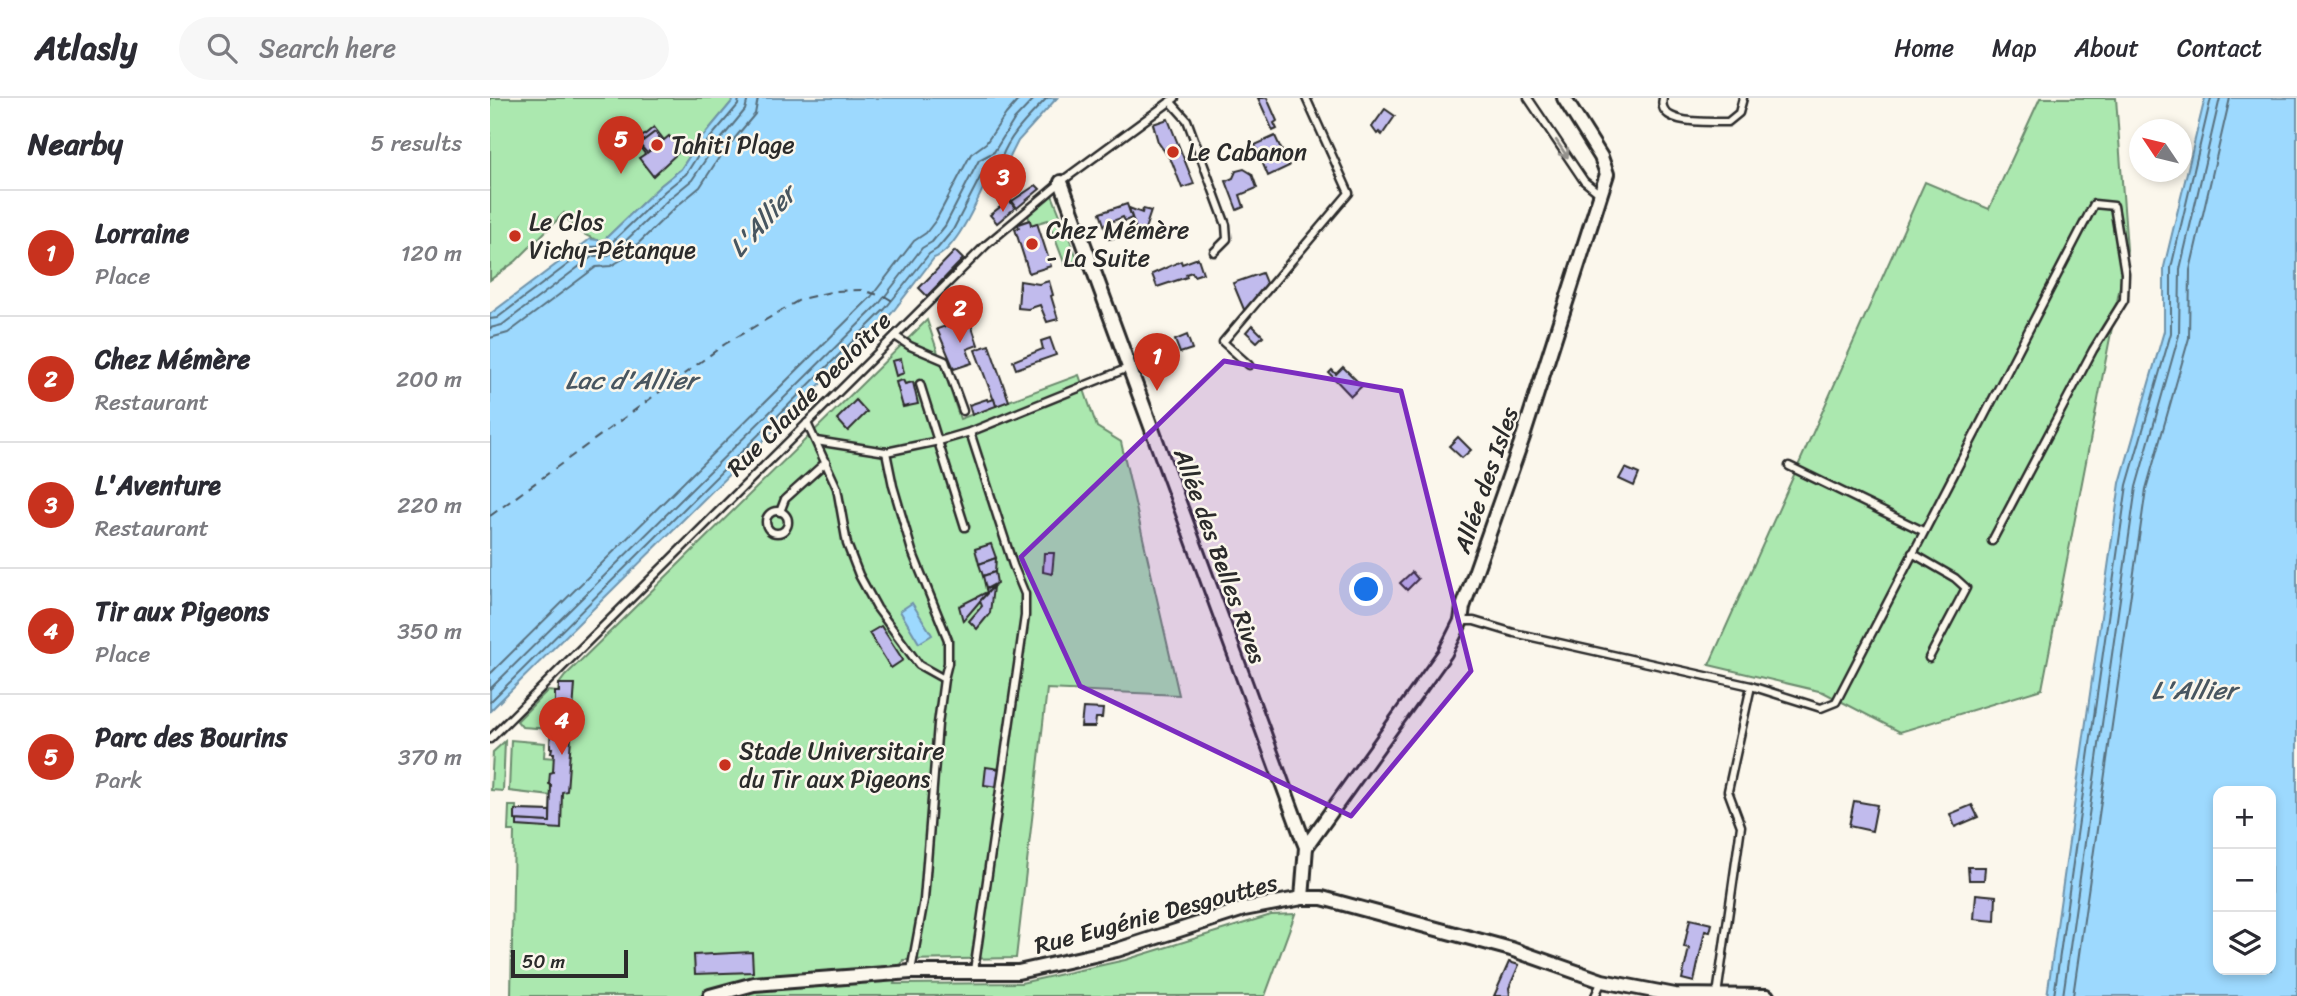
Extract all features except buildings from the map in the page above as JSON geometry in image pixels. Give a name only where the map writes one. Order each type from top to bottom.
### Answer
[{"type":"street","name":"Allée des Isles","points":[[1306,847],[1445,653],[1461,621],[1463,607],[1523,437],[1607,174],[1601,157],[1564,98]]},
{"type":"street","name":"Allée des Belles Rives","points":[[1061,182],[1306,847],[1302,898]]},
{"type":"street","name":"Rue Eugénie Desgouttes","points":[[710,996],[754,984],[911,972],[1018,972],[1117,950],[1244,909],[1302,898],[1322,898],[1511,949],[1602,981],[1675,995],[1767,996]]},
{"type":"lane","points":[[1249,365],[1223,342],[1349,193],[1306,98]]},
{"type":"lane","points":[[1528,98],[1584,181],[1595,192],[1602,194]]},
{"type":"lane","points":[[1663,98],[1665,111],[1677,120],[1728,122],[1739,113],[1743,98]]},
{"type":"lane","points":[[1173,100],[1187,120],[1226,225],[1227,239],[1214,252]]},
{"type":"lane","name":"Rue Claude Decloître","points":[[490,739],[986,245],[1061,182],[1173,100]]},
{"type":"lane","points":[[1461,621],[1474,621],[1514,633],[1751,686],[1821,708],[1836,702],[2094,204],[2114,206],[2125,273],[2124,300],[2093,351],[1992,541]]},
{"type":"lane","points":[[895,336],[944,361],[964,411]]},
{"type":"lane","points":[[816,441],[851,444],[886,452],[939,441],[970,432],[1128,368]]},
{"type":"lane","points":[[920,384],[965,527]]},
{"type":"lane","points":[[807,423],[837,488],[847,544],[859,575],[877,608],[919,665],[944,679]]},
{"type":"lane","points":[[970,432],[1025,594],[1025,616],[974,971]]},
{"type":"lane","points":[[886,452],[912,551],[948,640],[948,663],[938,724],[924,900],[911,972]]},
{"type":"lane","points":[[780,512],[785,499],[826,462]]},
{"type":"lane","points":[[1789,466],[1923,531]]},
{"type":"lane","points":[[1912,553],[1966,588],[1929,658]]},
{"type":"lane","points":[[1717,995],[1741,826],[1728,791],[1751,686]]},
{"type":"lane","points":[[1595,996],[1602,981]]},
{"type":"highlighted area","points":[[1224,361],[1401,391],[1471,671],[1351,816],[1080,686],[1021,557]]},
{"type":"green space","points":[[490,98],[735,98],[700,140],[681,169],[603,241],[580,232],[564,213],[516,261],[490,280]]},
{"type":"green space","points":[[2040,98],[2116,98],[2127,250],[2042,689],[1900,732],[1823,692],[1709,665],[1925,182],[1989,209]]},
{"type":"green space","points":[[1052,195],[1078,260],[1065,265],[1048,220],[1031,225],[1028,215]]},
{"type":"green space","points":[[927,320],[960,419],[1079,375],[1097,427],[1121,442],[1179,695],[1047,689],[1016,958],[903,960],[894,984],[1021,983],[1125,960],[1271,915],[1295,914],[1265,996],[511,996],[514,831],[508,831],[509,806],[516,806],[516,810],[550,811],[551,796],[509,791],[511,740],[545,743],[544,757],[554,758],[550,748],[551,729],[522,727],[517,721],[547,691],[558,692],[559,684],[565,676]]},
{"type":"green space","points":[[505,741],[503,791],[491,790],[493,752]]},
{"type":"water","name":"Lac d'Allier","points":[[735,98],[1057,98],[1018,141],[1006,165],[992,169],[952,244],[934,258],[891,314],[490,711],[490,314],[590,239],[603,241],[681,169],[700,140]]},
{"type":"water","name":"L'Allier","points":[[2205,98],[2297,98],[2297,996],[2047,996],[2120,483],[2164,331],[2164,267],[2185,182],[2192,182],[2192,152]]},
{"type":"water","points":[[912,603],[932,635],[919,643],[900,611]]},
{"type":"ferry route","points":[[490,516],[725,344],[801,299],[835,291],[861,290],[886,297],[898,304]]},
{"type":"place","name":"Tahiti Plage","points":[[657,145]]},
{"type":"place","name":"Le Cabanon","points":[[1173,152]]},
{"type":"place","name":"Parc des Bourins","points":[[621,174]]},
{"type":"place","name":"L'Aventure","points":[[1003,212]]},
{"type":"place","name":"Le Clos Vichy-Pétanque","points":[[515,236]]},
{"type":"place","name":"Chez Mémère - La Suite","points":[[1032,244]]},
{"type":"place","name":"Chez Mémère","points":[[960,343]]},
{"type":"place","name":"Lorraine","points":[[1157,391]]},
{"type":"place","name":"Tir aux Pigeons","points":[[562,755]]},
{"type":"place","name":"Stade Universitaire du Tir aux Pigeons","points":[[725,765]]}]
